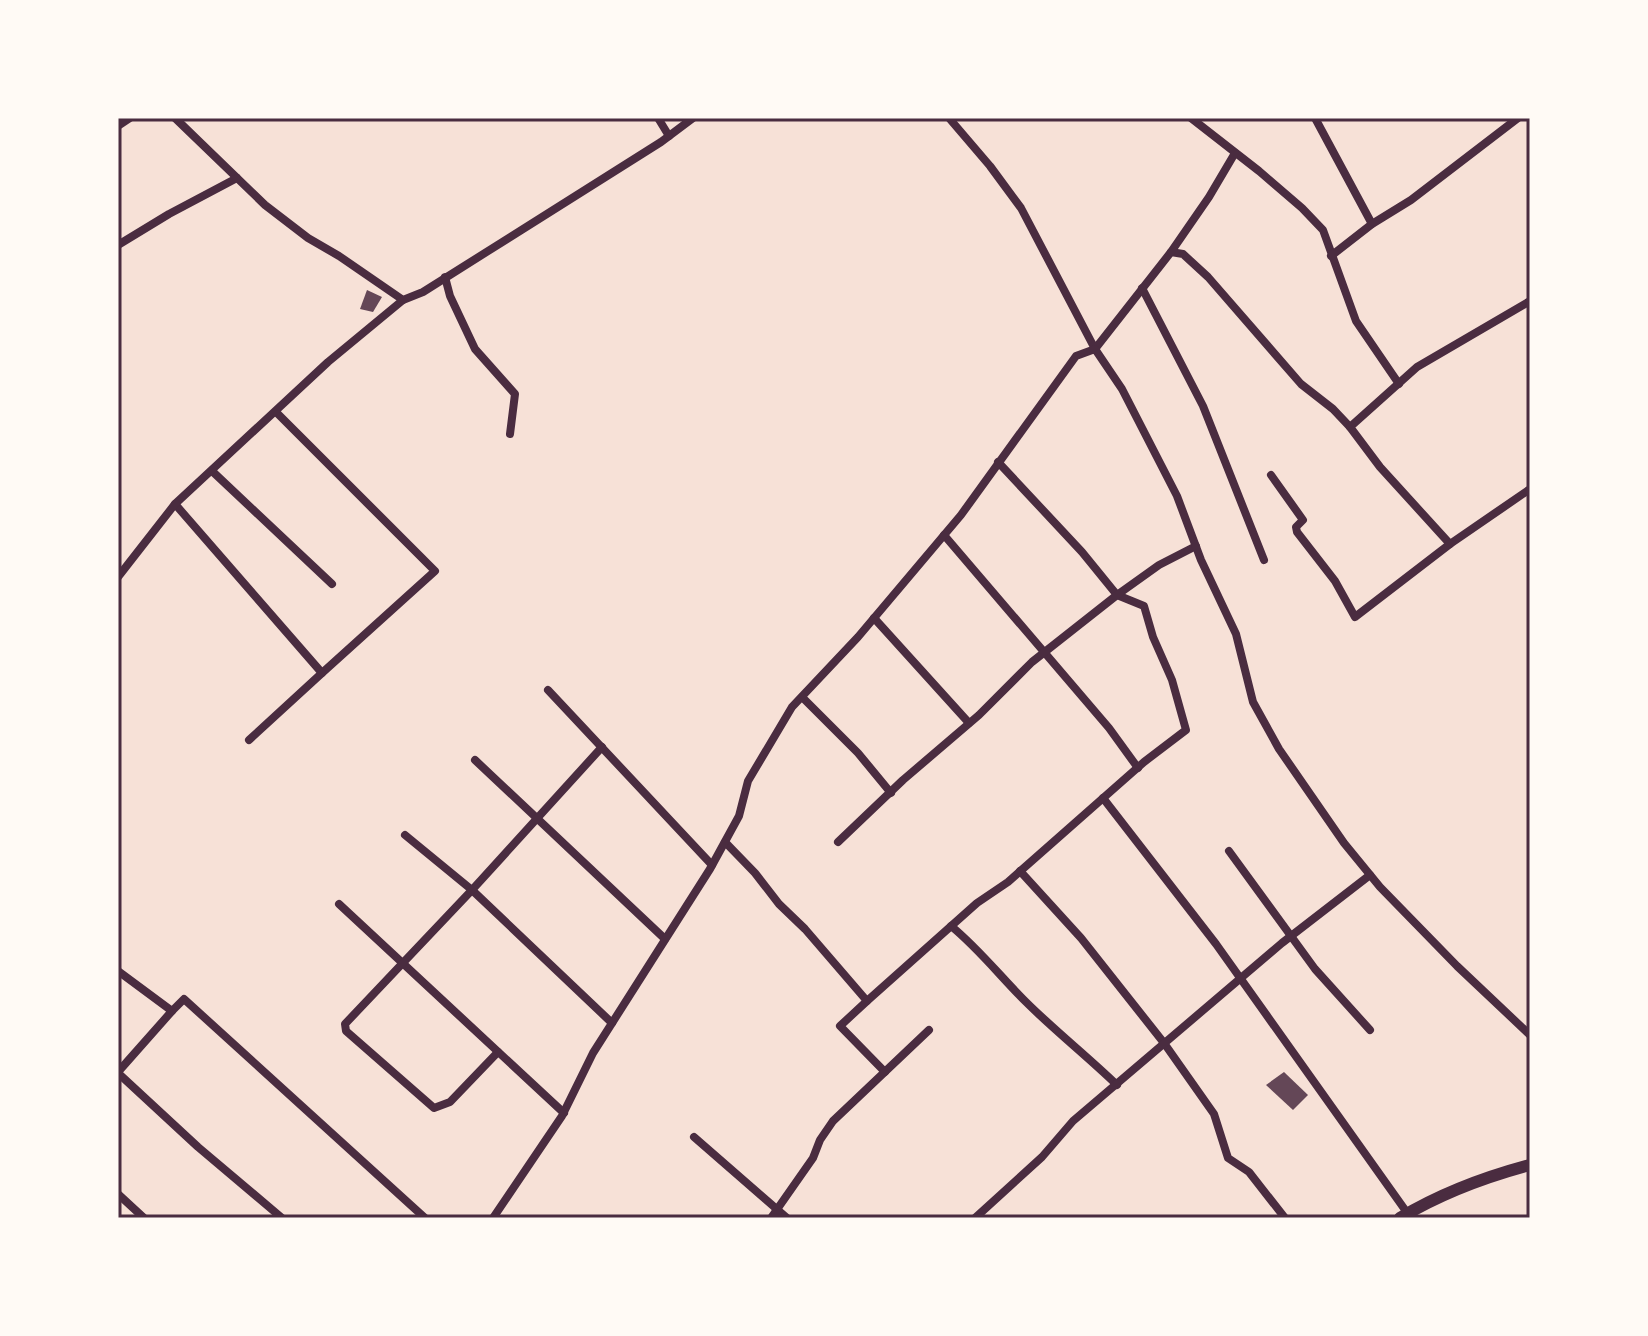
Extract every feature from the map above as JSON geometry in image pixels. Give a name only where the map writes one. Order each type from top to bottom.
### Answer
[{"type":"main road","points":[[1404,1216],[1499,1173],[1530,1166]]},
{"type":"street","points":[[118,126],[130,118]]},
{"type":"street","points":[[175,118],[265,205],[308,238],[403,300]]},
{"type":"street","points":[[658,118],[669,136]]},
{"type":"street","points":[[118,577],[175,504],[328,362],[403,300],[423,292],[693,118]]},
{"type":"street","points":[[949,118],[1021,208],[1095,349],[1122,389],[1150,440],[1236,634],[1253,702],[1287,761],[1370,875],[1457,966],[1530,1035]]},
{"type":"street","points":[[1191,118],[1302,208],[1323,230],[1356,321],[1399,384]]},
{"type":"street","points":[[1315,118],[1372,224]]},
{"type":"street","points":[[1331,256],[1372,224],[1411,200],[1518,118]]},
{"type":"street","points":[[493,1218],[564,1113],[593,1053],[712,865],[739,816],[748,781],[775,733],[802,697],[961,515],[1076,356],[1095,349],[1171,252],[1235,153]]},
{"type":"street","points":[[118,245],[237,178]]},
{"type":"street","points":[[1171,252],[1183,254],[1208,277],[1301,384],[1350,427],[1380,467],[1450,544]]},
{"type":"street","points":[[445,277],[450,296],[475,349],[515,394],[510,434]]},
{"type":"street","points":[[1142,288],[1203,406],[1264,560]]},
{"type":"street","points":[[1350,427],[1417,367],[1530,301]]},
{"type":"street","points":[[249,740],[435,571],[276,412]]},
{"type":"street","points":[[885,1072],[840,1026],[951,926],[1186,730],[1172,680],[1153,637],[1144,606],[1117,595],[1082,552],[998,462]]},
{"type":"street","points":[[212,471],[332,584]]},
{"type":"street","points":[[1271,475],[1303,520],[1296,527],[1297,532],[1335,581],[1355,617],[1450,544],[1530,489]]},
{"type":"street","points":[[175,504],[322,673]]},
{"type":"street","points":[[944,535],[1109,728],[1138,768]]},
{"type":"street","points":[[838,842],[1045,652],[1159,565],[1196,546]]},
{"type":"street","points":[[874,618],[969,723]]},
{"type":"street","points":[[548,690],[712,865]]},
{"type":"street","points":[[802,697],[858,753],[891,793]]},
{"type":"street","points":[[498,1052],[450,1102],[434,1108],[345,1028],[347,1020],[403,964],[602,747]]},
{"type":"street","points":[[475,760],[665,939]]},
{"type":"street","points":[[1103,798],[1241,978],[1404,1216]]},
{"type":"street","points":[[405,835],[472,890],[612,1023]]},
{"type":"street","points":[[725,842],[867,1001]]},
{"type":"street","points":[[1229,851],[1315,969],[1370,1030]]},
{"type":"street","points":[[1020,871],[1081,938],[1164,1043],[1214,1114],[1228,1158],[1249,1172],[1285,1218]]},
{"type":"street","points":[[975,1218],[1042,1157],[1073,1121],[1292,935],[1370,875]]},
{"type":"street","points":[[339,904],[564,1113]]},
{"type":"street","points":[[951,926],[969,941],[1027,1004],[1117,1085]]},
{"type":"street","points":[[118,971],[172,1011]]},
{"type":"street","points":[[282,1218],[198,1147],[118,1072],[184,999],[425,1218]]},
{"type":"street","points":[[771,1218],[813,1158],[820,1140],[833,1121],[929,1030]]},
{"type":"street","points":[[694,1137],[787,1218]]},
{"type":"street","points":[[118,1194],[144,1218]]},
{"type":"building","points":[[367,290],[382,297],[373,312],[360,309]]},
{"type":"building","points":[[1284,1072],[1308,1095],[1293,1110],[1266,1085]]}]
